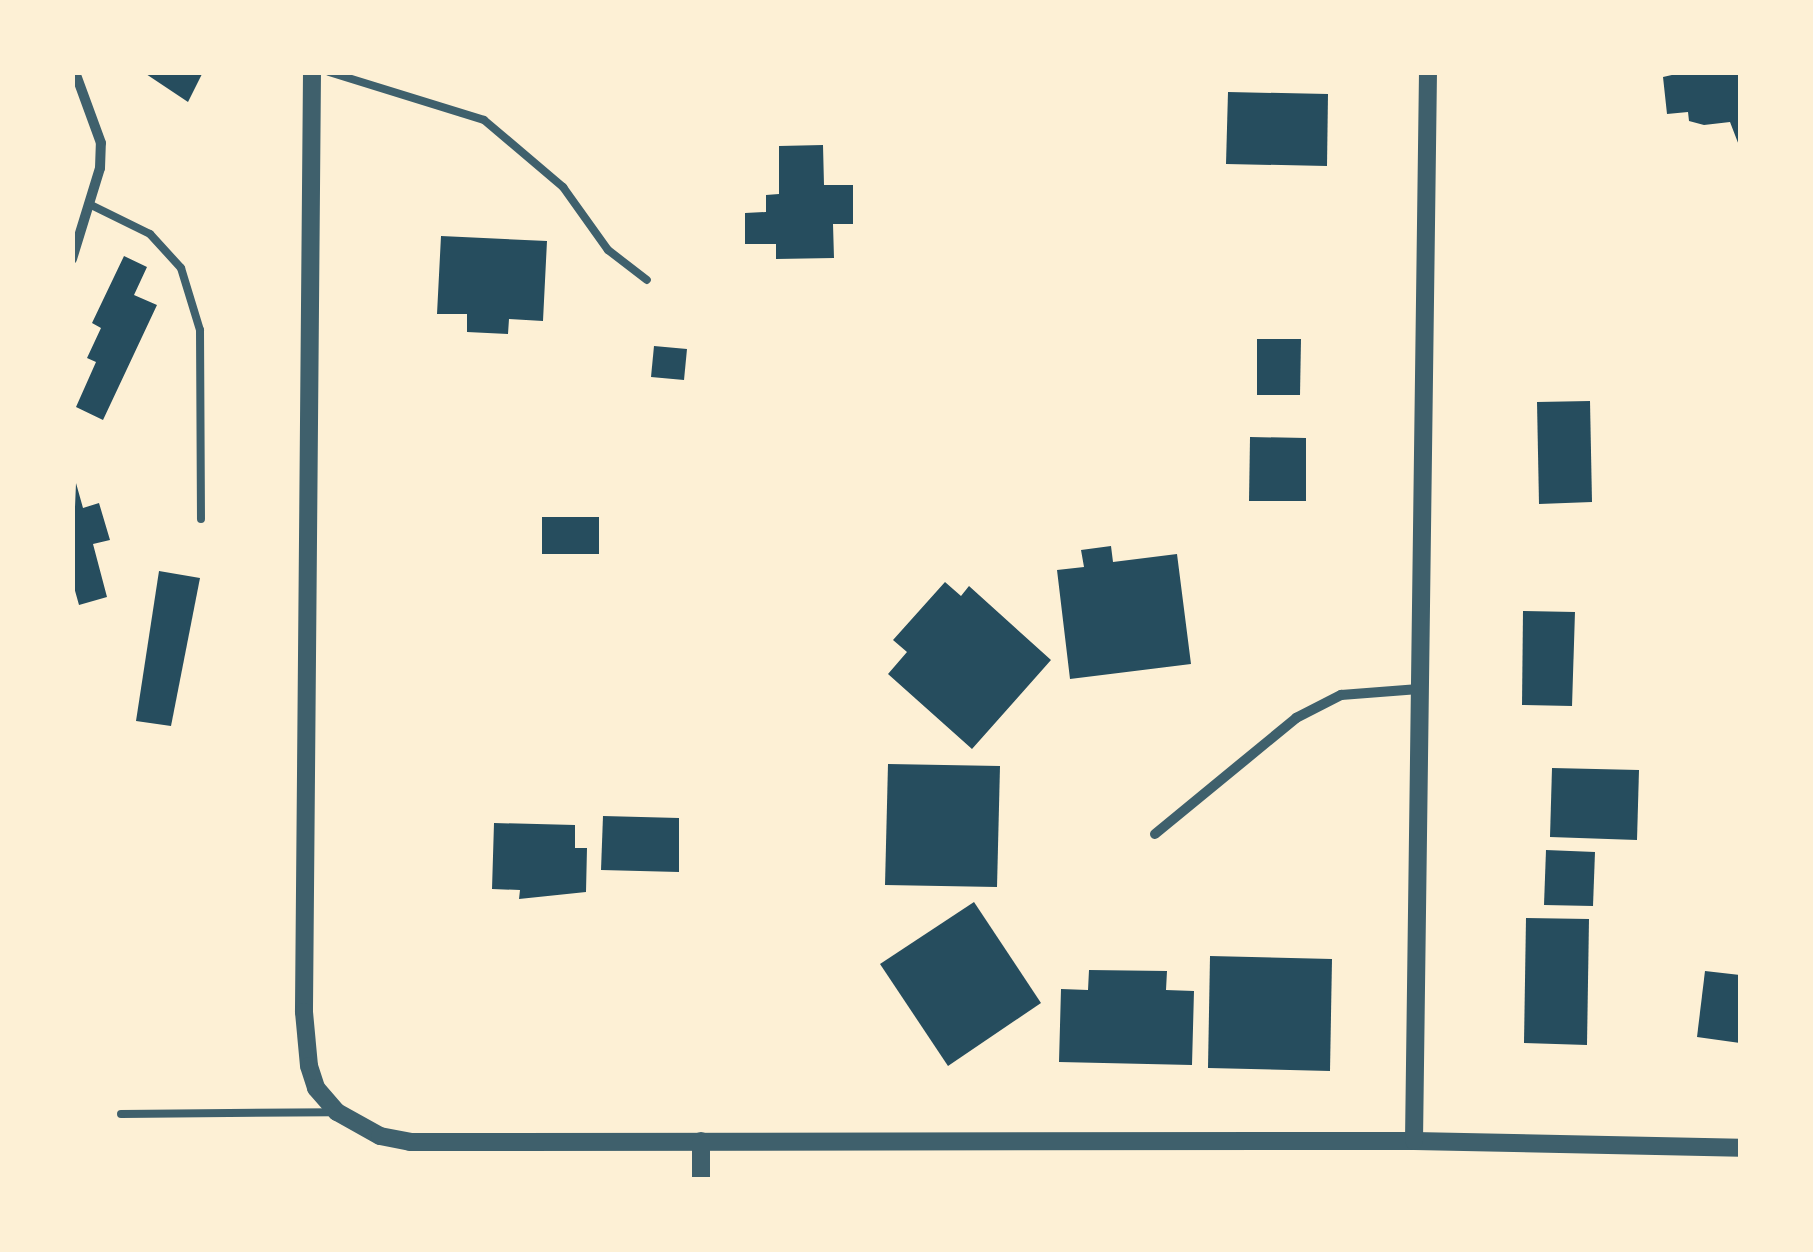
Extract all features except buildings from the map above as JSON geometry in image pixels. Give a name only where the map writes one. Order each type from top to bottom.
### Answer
[{"type":"street","points":[[72,258],[89,204],[100,143],[84,88],[75,72]]},
{"type":"street","points":[[312,72],[304,1026],[316,1088],[337,1112],[380,1136],[410,1142],[1414,1141],[1740,1148]]},
{"type":"street","points":[[1414,1141],[1428,72]]},
{"type":"street","points":[[1155,834],[1296,718],[1341,695],[1418,689]]},
{"type":"street","points":[[701,1141],[701,1180]]},
{"type":"lane","points":[[329,72],[484,120],[563,188],[608,250],[647,280]]},
{"type":"lane","points":[[89,204],[150,234],[180,268],[200,330],[201,519]]},
{"type":"lane","points":[[120,1114],[337,1112]]}]
